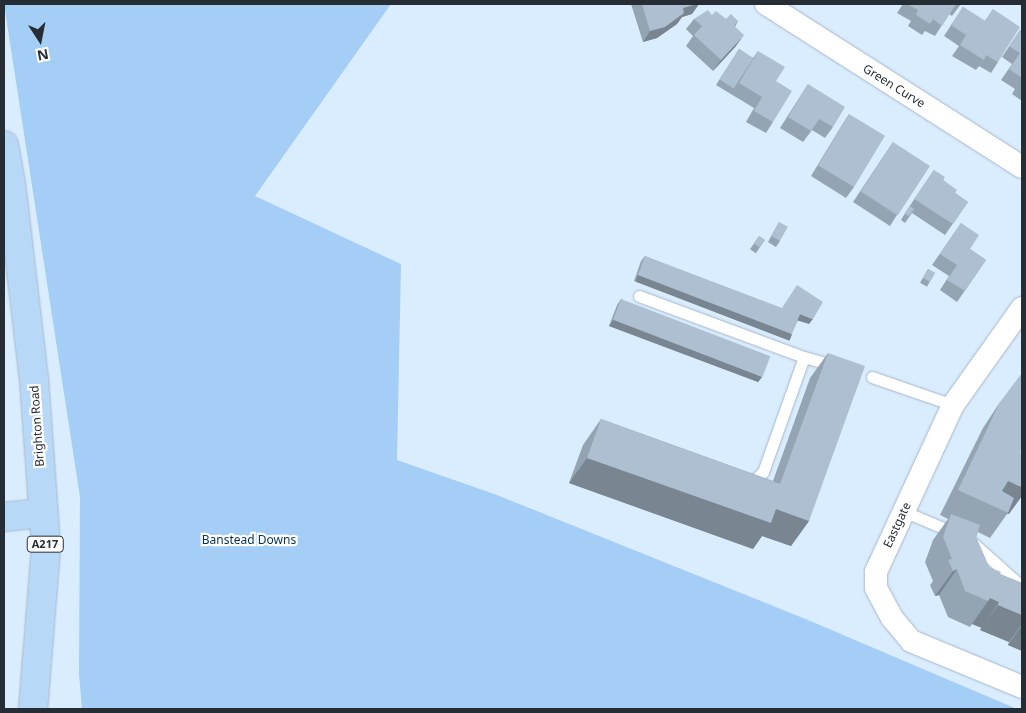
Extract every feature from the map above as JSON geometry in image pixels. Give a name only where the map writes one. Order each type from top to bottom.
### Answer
[{"type":"highway","name":"Brighton Road","points":[[4,145],[11,184],[34,379],[46,548],[33,709]]},
{"type":"highway","points":[[4,517],[43,513]]},
{"type":"highway","points":[[37,674],[46,709]]},
{"type":"street","name":"Green Curve","points":[[766,4],[1022,168]]},
{"type":"street","name":"Eastgate","points":[[1018,321],[952,405],[876,572],[876,588],[882,601],[911,641],[1022,687]]},
{"type":"lane","points":[[639,296],[804,357],[838,366]]},
{"type":"lane","points":[[732,483],[740,484],[754,480],[764,472],[804,357]]},
{"type":"lane","points":[[872,377],[952,405]]},
{"type":"lane","points":[[904,511],[970,540],[1022,587]]},
{"type":"green space","name":"Banstead Downs","points":[[4,4],[391,4],[255,196],[401,264],[397,460],[497,495],[808,620],[1017,709],[82,709],[79,674],[80,497]]},
{"type":"building","points":[[642,4],[697,4],[683,8],[684,13],[665,27],[650,31]]},
{"type":"building","points":[[907,4],[956,4],[942,26],[933,19],[930,24],[916,15],[918,10]]},
{"type":"building","points":[[963,7],[985,21],[993,9],[1020,27],[998,62],[986,55],[984,60],[960,45],[966,35],[951,25]]},
{"type":"building","points":[[708,10],[712,15],[716,11],[726,19],[731,14],[738,21],[734,26],[744,35],[721,60],[694,35],[702,26],[694,19]]},
{"type":"building","points":[[1020,30],[1022,31],[1022,78],[1009,69],[1020,53],[1009,46]]},
{"type":"building","points":[[739,49],[753,58],[734,88],[719,79]]},
{"type":"building","points":[[758,51],[785,67],[776,81],[792,91],[773,122],[754,111],[762,97],[739,83]]},
{"type":"building","points":[[808,84],[845,107],[833,127],[819,119],[811,131],[788,117]]},
{"type":"building","points":[[849,114],[885,136],[854,187],[818,165]]},
{"type":"building","points":[[893,142],[930,166],[898,215],[861,191]]},
{"type":"building","points":[[934,170],[945,177],[943,180],[957,190],[955,193],[968,202],[953,224],[914,199]]},
{"type":"building","points":[[910,206],[914,209],[909,216],[905,213]]},
{"type":"building","points":[[779,222],[788,227],[780,241],[771,236]]},
{"type":"building","points":[[961,223],[979,235],[970,249],[986,260],[965,291],[947,280],[957,265],[940,254]]},
{"type":"building","points":[[759,236],[765,240],[760,247],[754,243]]},
{"type":"building","points":[[645,256],[782,308],[797,285],[823,302],[813,319],[800,314],[792,334],[638,275]]},
{"type":"building","points":[[928,269],[935,273],[930,282],[923,278]]},
{"type":"building","points":[[621,299],[770,356],[762,377],[613,320]]},
{"type":"building","points":[[828,353],[865,366],[809,521],[776,509],[771,523],[587,458],[601,419],[780,484]]},
{"type":"building","points":[[1022,373],[1022,449],[1020,453],[1022,454],[1022,487],[1008,481],[1002,491],[1014,498],[1008,513],[958,490],[1000,402]]},
{"type":"building","points":[[951,514],[980,525],[976,537],[989,567],[1022,583],[1022,615],[998,605],[999,602],[990,598],[988,601],[965,591],[957,569],[953,571],[948,560],[952,559],[943,537]]}]
